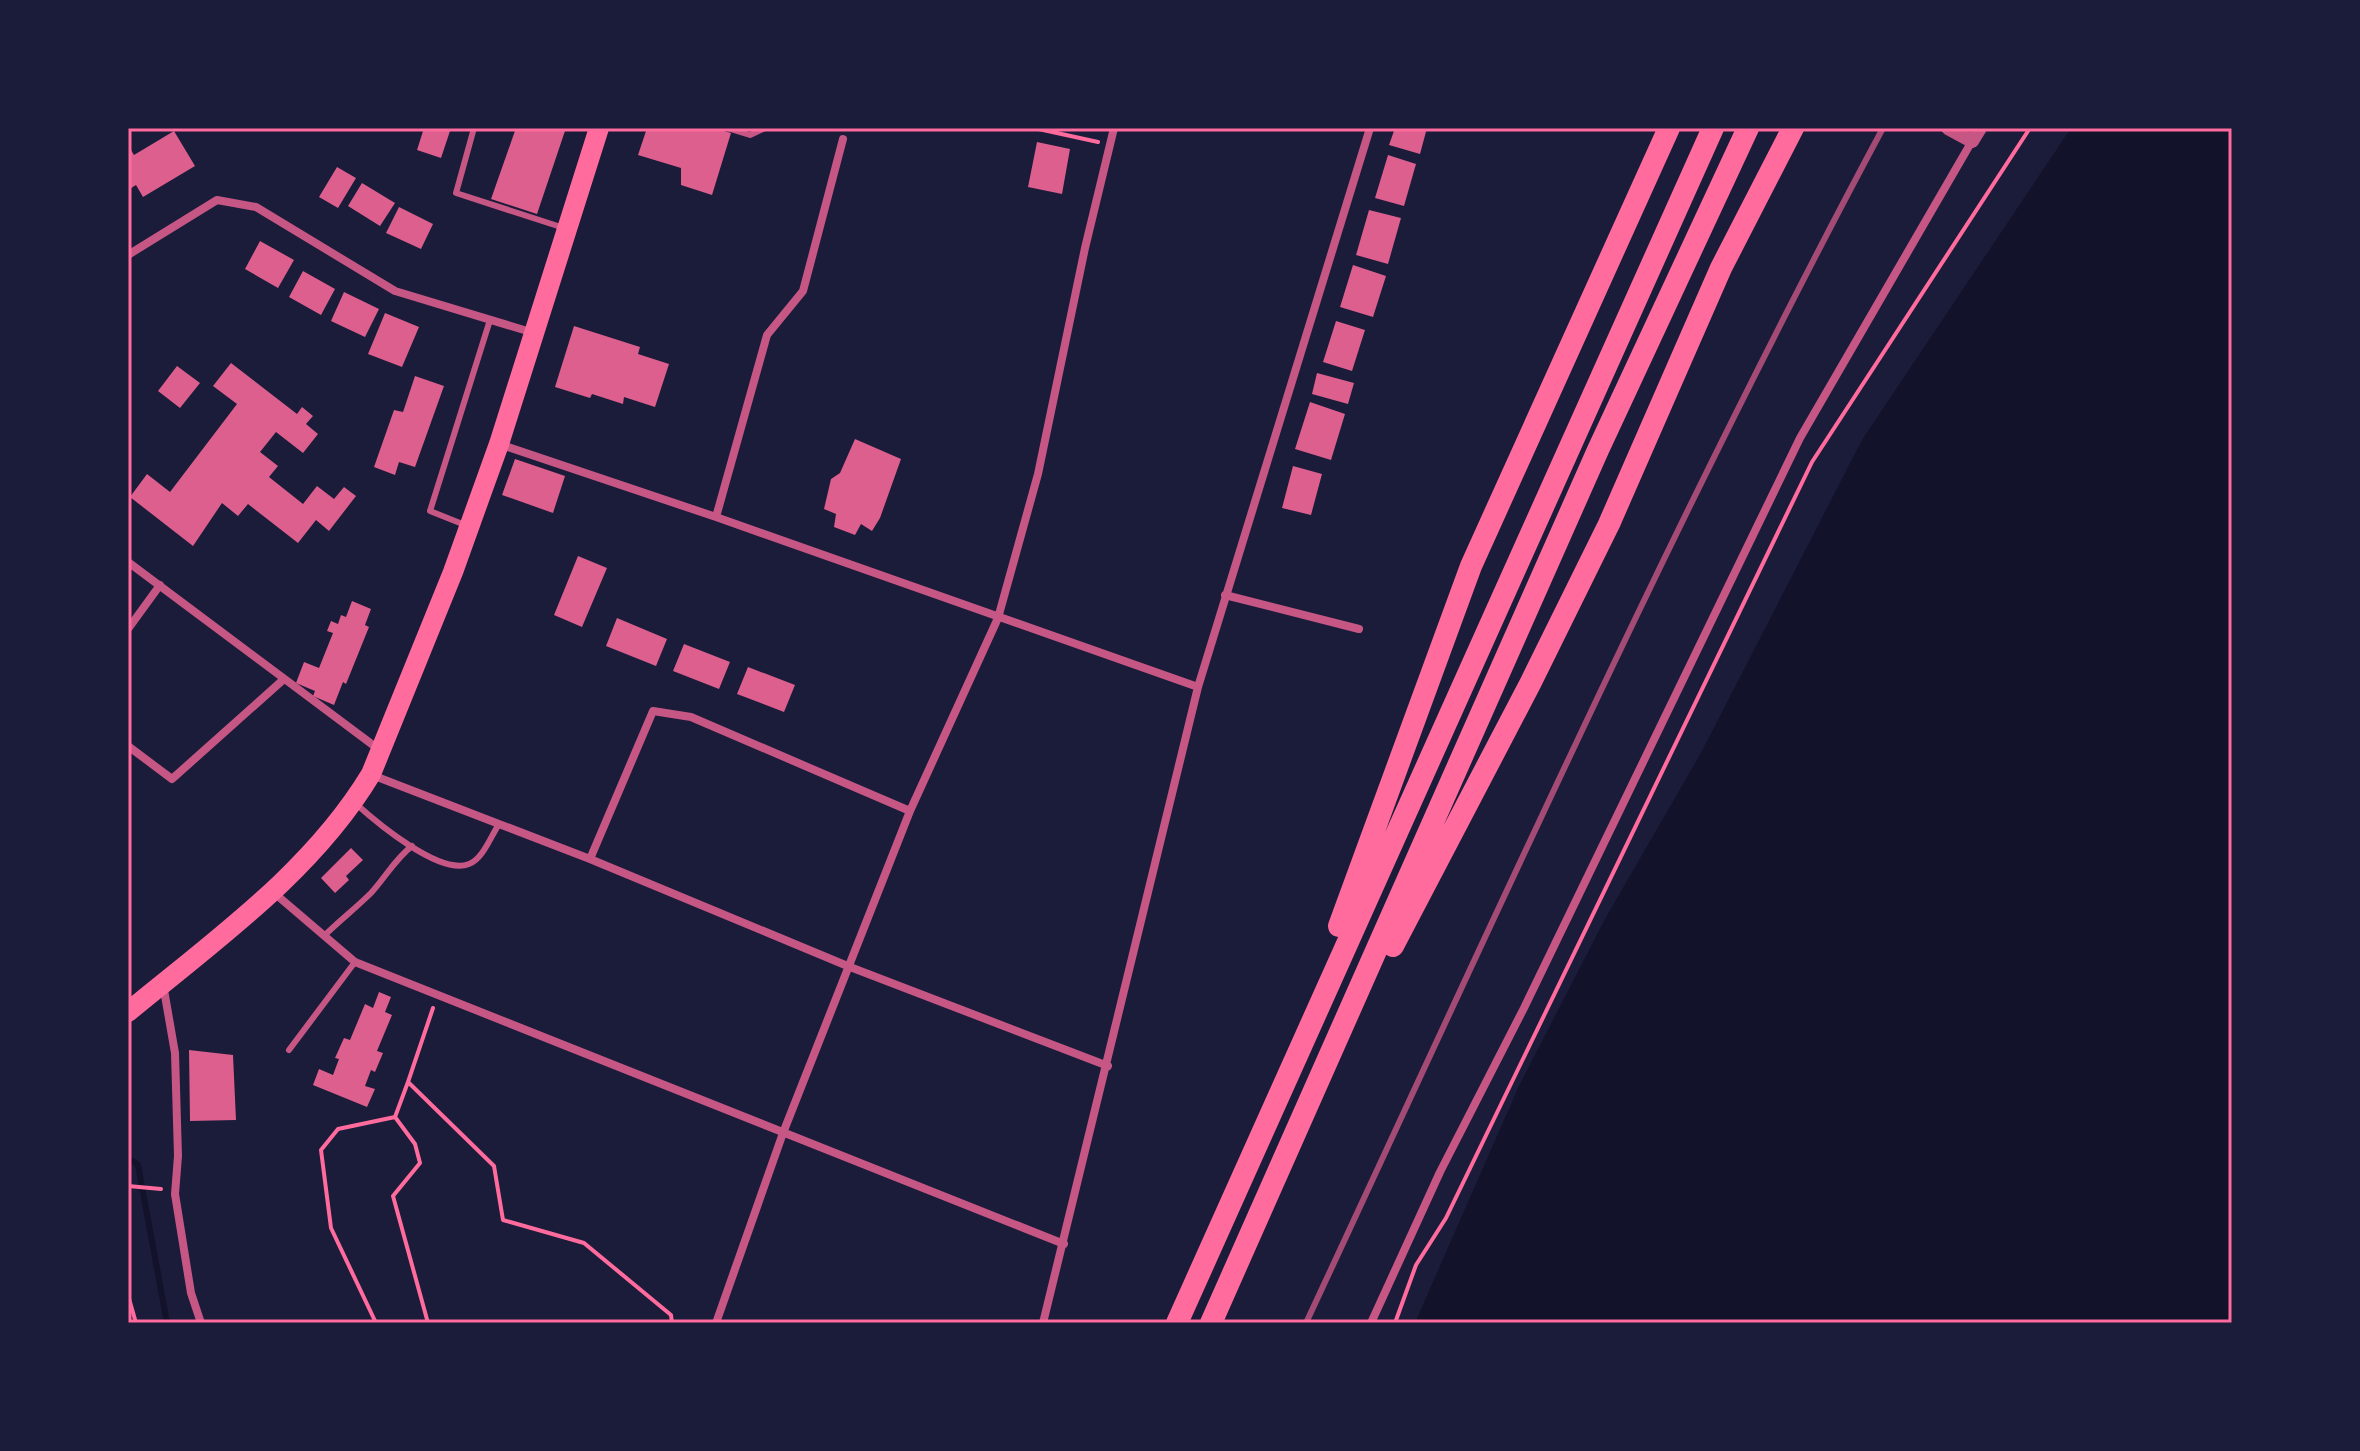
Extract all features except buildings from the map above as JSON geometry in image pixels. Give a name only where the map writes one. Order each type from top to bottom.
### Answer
[{"type":"highway","points":[[1272,1112],[1471,566],[1669,128]]},
{"type":"highway","points":[[1177,1323],[1713,128]]},
{"type":"highway","points":[[1211,1323],[1598,450],[1748,128]]},
{"type":"highway","points":[[1303,1115],[1531,682],[1609,524],[1721,268],[1793,128]]},
{"type":"main road","points":[[128,1012],[273,891],[325,839],[371,774],[499,444],[599,128]]},
{"type":"street","points":[[716,1323],[783,1133],[910,811],[998,618],[1038,474],[1114,128]]},
{"type":"street","points":[[1043,1323],[1198,687],[1370,128]]},
{"type":"street","points":[[1948,128],[1972,141]]},
{"type":"street","points":[[1371,1323],[1440,1172],[1531,994],[1800,438],[1980,128]]},
{"type":"street","points":[[716,517],[767,335],[803,291],[843,139]]},
{"type":"street","points":[[128,255],[217,200],[256,207],[395,291],[535,333]]},
{"type":"street","points":[[499,444],[1198,687]]},
{"type":"street","points":[[128,562],[381,752]]},
{"type":"street","points":[[128,629],[160,585]]},
{"type":"street","points":[[1225,595],[1359,629]]},
{"type":"street","points":[[128,746],[172,779],[284,679]]},
{"type":"street","points":[[590,859],[653,711],[691,717],[910,811]]},
{"type":"street","points":[[371,774],[590,859],[850,967],[1108,1066]]},
{"type":"street","points":[[273,891],[355,962],[1064,1244]]},
{"type":"street","points":[[163,983],[175,1053],[178,1156],[175,1194],[191,1293],[201,1323]]},
{"type":"lane","points":[[474,128],[455,188],[458,196],[567,229]]},
{"type":"lane","points":[[727,128],[750,135],[765,128]]},
{"type":"lane","points":[[469,526],[430,511],[490,320]]},
{"type":"lane","points":[[354,802],[379,824],[412,846],[448,864],[468,865],[477,859],[499,824]]},
{"type":"lane","points":[[324,936],[345,914],[370,895],[412,846]]},
{"type":"lane","points":[[289,1050],[355,962]]},
{"type":"path","points":[[1034,128],[1109,145]]},
{"type":"path","points":[[1395,1323],[1416,1265],[1446,1218],[1812,462],[2030,128]]},
{"type":"path","points":[[395,1117],[438,996]]},
{"type":"path","points":[[408,1082],[494,1166],[503,1220],[584,1243],[671,1315],[672,1323]]},
{"type":"path","points":[[376,1323],[331,1228],[321,1150],[338,1129],[395,1117]]},
{"type":"path","points":[[395,1117],[415,1144],[420,1163],[393,1196],[428,1323]]},
{"type":"path","points":[[128,1186],[153,1187]]},
{"type":"path","points":[[128,1295],[136,1323]]},
{"type":"shaded area","points":[[2071,128],[2232,128],[2232,1323],[1415,1323],[1519,1086],[1605,919],[1701,753],[1862,440]]},
{"type":"waterway","points":[[128,1158],[138,1165],[167,1323]]},
{"type":"railway","points":[[1306,1323],[1658,572],[1883,128]]}]
